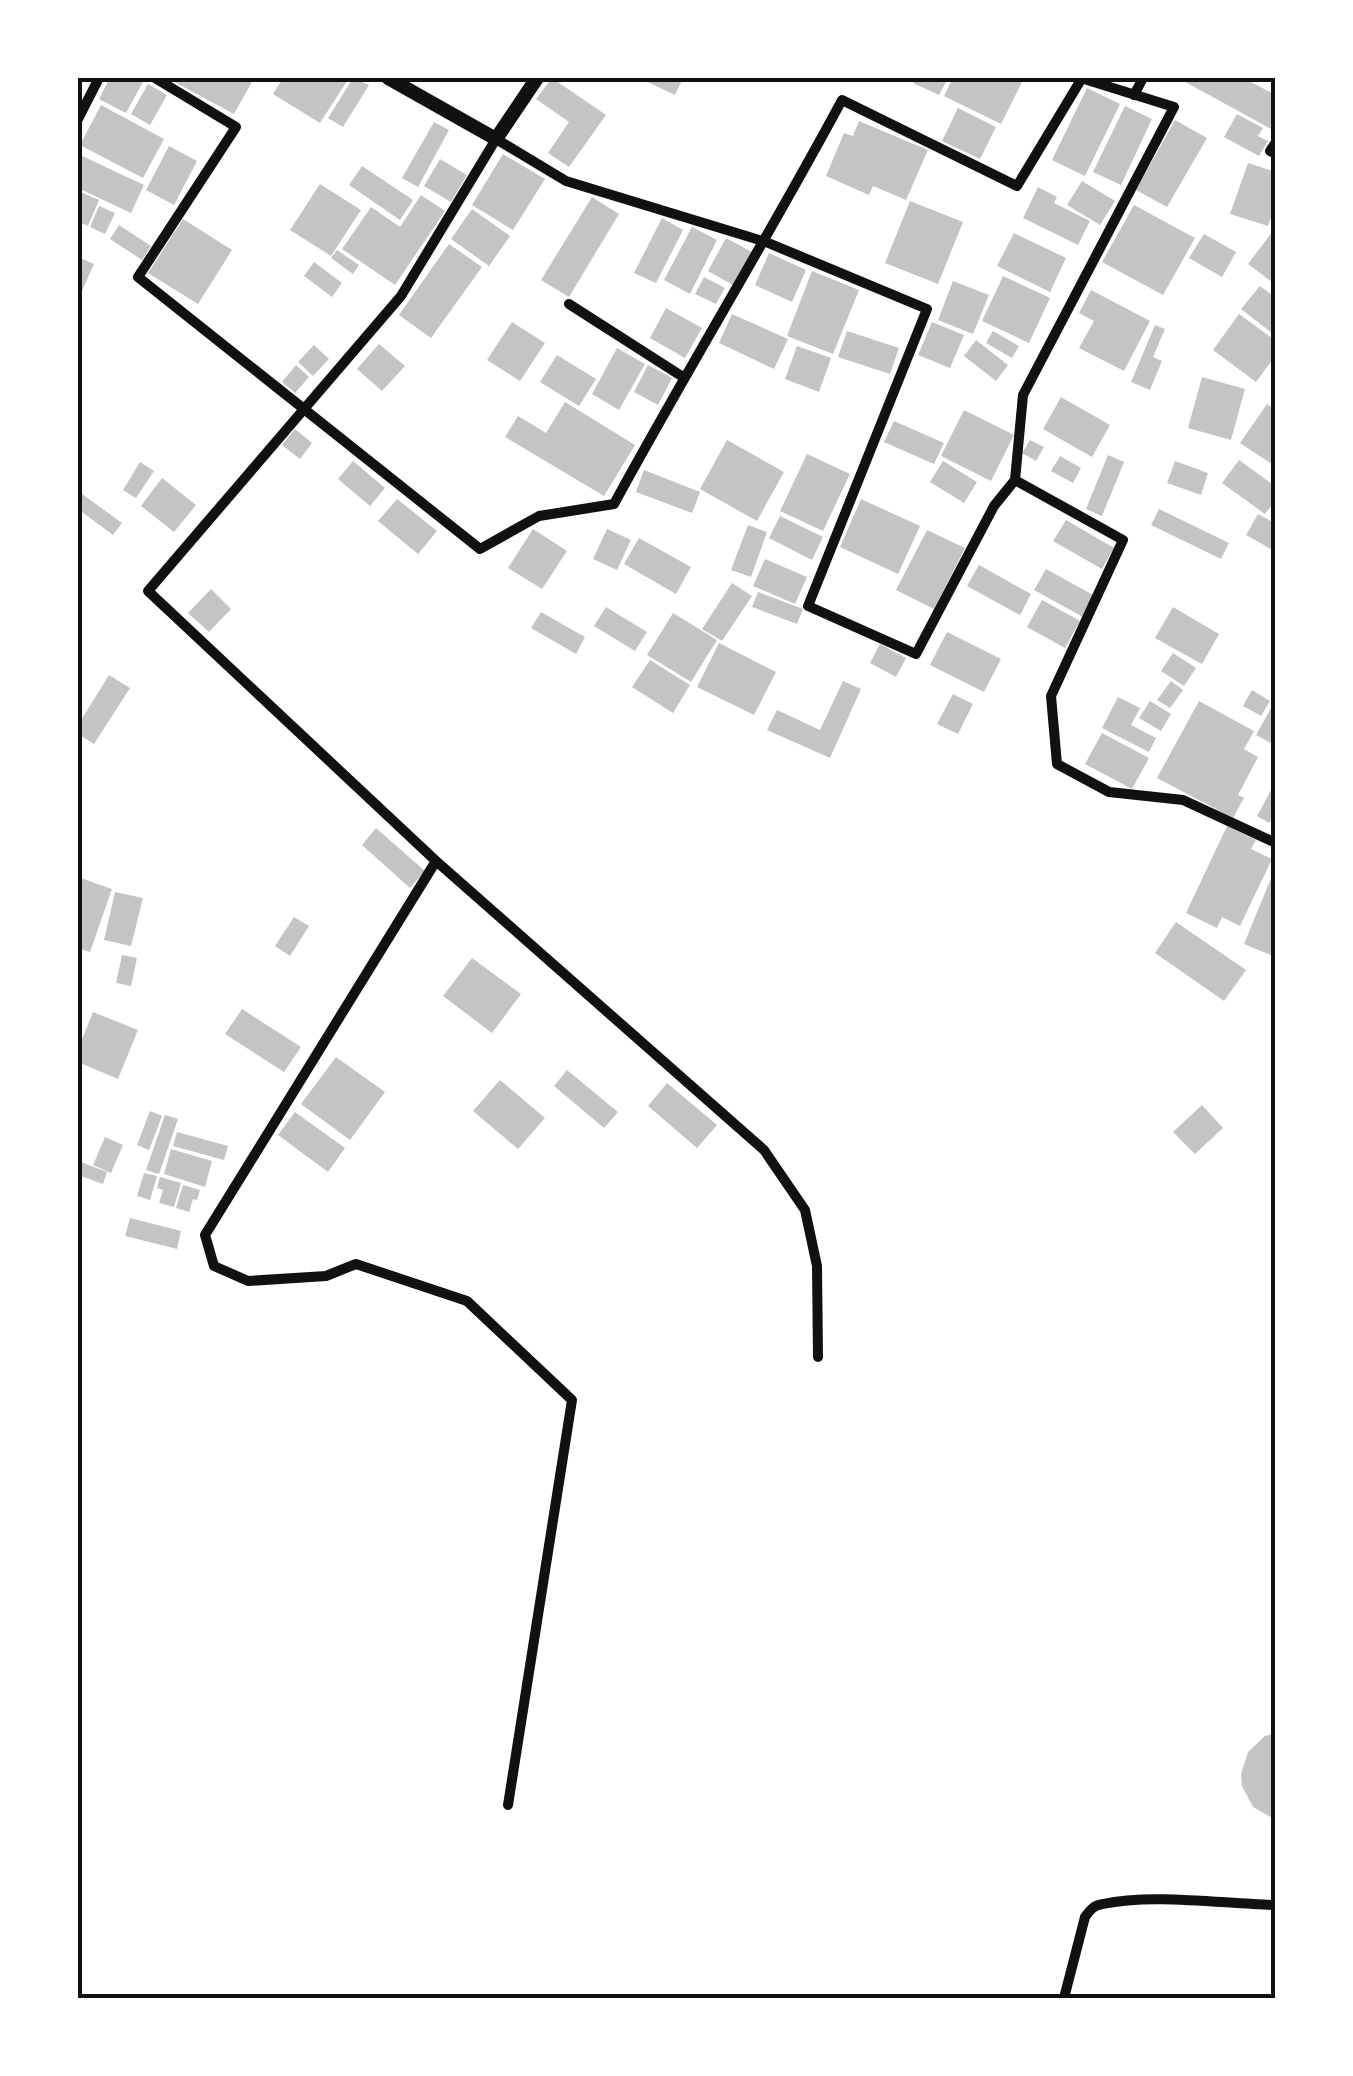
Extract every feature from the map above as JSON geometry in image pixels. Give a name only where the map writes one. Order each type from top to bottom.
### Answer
[{"type":"street","points":[[78,119],[99,78]]},
{"type":"street","points":[[155,78],[236,126],[138,277],[480,550],[539,516],[614,504],[683,377],[766,242],[842,100],[1017,186],[1081,78],[1174,107],[1023,395],[1015,480],[994,506],[916,654],[808,606],[927,309],[766,242],[566,181],[388,78]]},
{"type":"street","points":[[537,78],[400,296],[148,591],[436,861],[764,1150],[806,1210],[817,1266],[818,1357]]},
{"type":"street","points":[[1134,94],[1144,78]]},
{"type":"street","points":[[1276,142],[1270,151],[1276,154]]},
{"type":"street","points":[[569,304],[683,377]]},
{"type":"street","points":[[1015,480],[1123,540],[1051,696],[1057,764],[1108,792],[1183,800],[1276,843]]},
{"type":"street","points":[[436,861],[205,1236],[214,1266],[248,1281],[326,1276],[356,1264],[467,1300],[572,1400],[508,1805]]},
{"type":"street","points":[[1064,1998],[1085,1917],[1101,1904],[1146,1900],[1276,1905]]},
{"type":"building","points":[[110,78],[145,78],[126,113],[99,99]]},
{"type":"building","points":[[167,78],[249,78],[253,80],[234,114]]},
{"type":"building","points":[[283,78],[349,78],[320,123],[273,94]]},
{"type":"building","points":[[353,78],[369,85],[343,127],[328,118]]},
{"type":"building","points":[[552,78],[606,115],[569,167],[548,153],[569,122],[536,99]]},
{"type":"building","points":[[639,78],[683,78],[675,95]]},
{"type":"building","points":[[916,78],[948,78],[939,95],[913,83]]},
{"type":"building","points":[[953,78],[1024,78],[1001,124],[944,96]]},
{"type":"building","points":[[1178,78],[1243,78],[1276,95],[1276,125],[1273,130]]},
{"type":"building","points":[[148,84],[167,95],[150,125],[131,114]]},
{"type":"building","points":[[1087,88],[1120,104],[1085,176],[1052,160]]},
{"type":"building","points":[[101,105],[164,139],[143,178],[80,145]]},
{"type":"building","points":[[1125,106],[1152,119],[1121,185],[1093,172]]},
{"type":"building","points":[[958,108],[996,127],[980,159],[942,141]]},
{"type":"building","points":[[1237,114],[1263,128],[1258,136],[1268,141],[1259,156],[1224,137]]},
{"type":"building","points":[[1175,120],[1207,138],[1167,207],[1136,190]]},
{"type":"building","points":[[859,121],[928,150],[906,200],[873,186],[869,195],[826,176],[844,133],[853,136]]},
{"type":"building","points":[[434,122],[449,130],[418,187],[402,178]]},
{"type":"building","points":[[169,146],[197,161],[174,205],[146,190]]},
{"type":"building","points":[[78,154],[144,185],[131,213],[78,188]]},
{"type":"building","points":[[503,154],[545,179],[513,230],[472,205]]},
{"type":"building","points":[[440,159],[467,175],[451,202],[424,186]]},
{"type":"building","points":[[1248,163],[1276,172],[1276,204],[1268,226],[1230,214]]},
{"type":"building","points":[[362,166],[413,200],[400,220],[349,185]]},
{"type":"building","points":[[1082,181],[1115,201],[1100,225],[1067,205]]},
{"type":"building","points":[[320,184],[361,210],[331,256],[290,230]]},
{"type":"building","points":[[1038,187],[1057,197],[1054,203],[1090,221],[1078,245],[1023,218]]},
{"type":"building","points":[[78,191],[99,200],[88,226],[78,222]]},
{"type":"building","points":[[421,195],[445,211],[395,285],[342,249],[371,207],[400,227]]},
{"type":"building","points":[[592,197],[619,214],[569,297],[541,280]]},
{"type":"building","points":[[910,201],[963,222],[938,284],[885,263]]},
{"type":"building","points":[[1134,205],[1195,238],[1163,295],[1102,262]]},
{"type":"building","points":[[99,206],[115,213],[105,234],[90,227]]},
{"type":"building","points":[[472,209],[510,236],[489,266],[451,239]]},
{"type":"building","points":[[662,218],[683,230],[656,283],[634,273]]},
{"type":"building","points":[[183,219],[232,250],[198,304],[148,273]]},
{"type":"building","points":[[119,225],[151,246],[142,260],[110,239]]},
{"type":"building","points":[[692,227],[717,240],[690,294],[664,280]]},
{"type":"building","points":[[1273,231],[1276,233],[1276,285],[1248,264]]},
{"type":"building","points":[[1014,233],[1066,258],[1050,292],[997,266]]},
{"type":"building","points":[[1204,234],[1236,252],[1222,277],[1189,258]]},
{"type":"building","points":[[726,238],[752,252],[733,285],[708,271]]},
{"type":"building","points":[[449,244],[482,267],[431,338],[399,315]]},
{"type":"building","points":[[337,250],[359,265],[353,274],[331,258]]},
{"type":"building","points":[[769,253],[806,270],[792,302],[755,285]]},
{"type":"building","points":[[78,257],[94,264],[78,300]]},
{"type":"building","points":[[314,262],[342,283],[332,297],[304,276]]},
{"type":"building","points":[[812,271],[859,290],[833,354],[787,336]]},
{"type":"building","points":[[1003,276],[1050,298],[1029,343],[982,321]]},
{"type":"building","points":[[704,277],[725,288],[716,304],[695,294]]},
{"type":"building","points":[[953,281],[989,295],[973,334],[938,320]]},
{"type":"building","points":[[1260,286],[1276,298],[1276,336],[1241,309]]},
{"type":"building","points":[[1091,290],[1150,321],[1124,371],[1079,348],[1094,321],[1079,313]]},
{"type":"building","points":[[666,308],[702,328],[685,358],[650,338]]},
{"type":"building","points":[[732,314],[788,339],[774,369],[719,343]]},
{"type":"building","points":[[1239,314],[1276,341],[1276,355],[1256,382],[1213,350]]},
{"type":"building","points":[[512,322],[545,343],[520,381],[487,360]]},
{"type":"building","points":[[932,322],[964,335],[950,368],[918,355]]},
{"type":"building","points":[[1155,325],[1165,329],[1153,357],[1162,361],[1150,390],[1131,382]]},
{"type":"building","points":[[847,331],[899,348],[890,374],[838,357]]},
{"type":"building","points":[[993,331],[1019,346],[1012,358],[986,343]]},
{"type":"building","points":[[976,340],[1008,365],[996,381],[964,356]]},
{"type":"building","points":[[379,344],[405,366],[382,391],[357,369]]},
{"type":"building","points":[[314,345],[329,359],[313,376],[298,362]]},
{"type":"building","points":[[797,346],[831,358],[819,392],[785,379]]},
{"type":"building","points":[[617,348],[645,364],[619,410],[592,394]]},
{"type":"building","points":[[557,355],[596,379],[579,406],[540,382]]},
{"type":"building","points":[[296,365],[309,377],[295,393],[282,382]]},
{"type":"building","points":[[648,365],[672,378],[658,405],[634,392]]},
{"type":"building","points":[[1202,377],[1245,389],[1231,440],[1188,428]]},
{"type":"building","points":[[1061,397],[1110,425],[1092,457],[1043,429]]},
{"type":"building","points":[[565,402],[635,445],[604,496],[505,437],[518,416],[546,433]]},
{"type":"building","points":[[1267,404],[1276,410],[1276,467],[1240,443]]},
{"type":"building","points":[[964,410],[1014,435],[991,481],[941,456]]},
{"type":"building","points":[[894,421],[944,443],[934,464],[884,442]]},
{"type":"building","points":[[295,429],[312,443],[300,459],[282,445]]},
{"type":"building","points":[[727,440],[784,472],[757,521],[700,489]]},
{"type":"building","points":[[1030,440],[1044,447],[1036,461],[1022,453]]},
{"type":"building","points":[[807,454],[850,474],[823,531],[780,511]]},
{"type":"building","points":[[1108,455],[1124,462],[1102,516],[1086,509]]},
{"type":"building","points":[[1060,456],[1081,468],[1073,483],[1051,471]]},
{"type":"building","points":[[1239,460],[1276,487],[1276,500],[1265,514],[1222,483]]},
{"type":"building","points":[[353,461],[385,488],[370,506],[338,479]]},
{"type":"building","points":[[943,461],[977,482],[964,503],[930,482]]},
{"type":"building","points":[[1175,461],[1208,473],[1201,495],[1167,483]]},
{"type":"building","points":[[140,462],[154,471],[136,498],[123,490]]},
{"type":"building","points":[[644,470],[700,492],[692,513],[636,492]]},
{"type":"building","points":[[162,478],[196,505],[174,532],[141,506]]},
{"type":"building","points":[[78,491],[122,523],[113,535],[78,509]]},
{"type":"building","points":[[397,499],[437,531],[418,554],[378,521]]},
{"type":"building","points":[[861,499],[920,526],[898,574],[840,547]]},
{"type":"building","points":[[1159,509],[1229,543],[1221,559],[1151,525]]},
{"type":"building","points":[[1258,514],[1276,524],[1274,551],[1246,535]]},
{"type":"building","points":[[780,516],[823,537],[812,560],[769,538]]},
{"type":"building","points":[[1066,520],[1114,548],[1102,569],[1053,541]]},
{"type":"building","points":[[748,525],[767,532],[751,577],[731,570]]},
{"type":"building","points":[[533,529],[567,551],[542,589],[508,568]]},
{"type":"building","points":[[607,529],[631,540],[617,570],[593,559]]},
{"type":"building","points":[[927,530],[965,548],[934,609],[896,590]]},
{"type":"building","points":[[639,538],[691,567],[676,594],[624,564]]},
{"type":"building","points":[[765,559],[807,577],[795,604],[753,586]]},
{"type":"building","points":[[979,565],[1031,594],[1020,615],[967,586]]},
{"type":"building","points":[[1046,569],[1095,596],[1083,617],[1034,590]]},
{"type":"building","points":[[732,583],[752,596],[722,641],[702,629]]},
{"type":"building","points":[[211,589],[231,609],[209,632],[188,613]]},
{"type":"building","points":[[758,592],[803,609],[797,624],[752,607]]},
{"type":"building","points":[[1042,600],[1080,621],[1065,648],[1027,627]]},
{"type":"building","points":[[606,607],[647,632],[635,651],[594,626]]},
{"type":"building","points":[[1173,607],[1219,634],[1202,664],[1155,638]]},
{"type":"building","points":[[541,612],[585,637],[576,654],[531,628]]},
{"type":"building","points":[[673,613],[717,640],[691,682],[647,655]]},
{"type":"building","points":[[947,632],[1001,659],[984,692],[930,665]]},
{"type":"building","points":[[719,643],[776,672],[754,715],[697,687]]},
{"type":"building","points":[[880,644],[906,658],[896,677],[870,663]]},
{"type":"building","points":[[1173,653],[1196,668],[1184,686],[1161,671]]},
{"type":"building","points":[[650,660],[690,685],[673,713],[632,687]]},
{"type":"building","points":[[109,675],[130,688],[94,744],[78,734],[78,725]]},
{"type":"building","points":[[843,681],[861,689],[830,758],[767,730],[777,710],[820,730]]},
{"type":"building","points":[[1171,681],[1183,690],[1170,708],[1157,700]]},
{"type":"building","points":[[1252,690],[1270,701],[1261,716],[1243,706]]},
{"type":"building","points":[[953,694],[973,704],[958,734],[937,724]]},
{"type":"building","points":[[1118,697],[1140,708],[1131,725],[1156,738],[1149,752],[1102,728]]},
{"type":"building","points":[[1276,699],[1276,746],[1256,735]]},
{"type":"building","points":[[1150,701],[1171,714],[1161,731],[1139,718]]},
{"type":"building","points":[[1199,701],[1254,731],[1244,749],[1258,757],[1238,795],[1244,798],[1233,818],[1157,778]]},
{"type":"building","points":[[1102,733],[1149,758],[1132,789],[1085,764]]},
{"type":"building","points":[[1271,790],[1276,793],[1276,813],[1269,823],[1257,816]]},
{"type":"building","points":[[1227,826],[1256,840],[1251,849],[1272,859],[1240,926],[1222,917],[1217,928],[1186,913]]},
{"type":"building","points":[[376,828],[425,871],[410,888],[362,845]]},
{"type":"building","points":[[1276,866],[1276,957],[1244,944]]},
{"type":"building","points":[[78,877],[112,889],[90,952],[78,948]]},
{"type":"building","points":[[115,892],[143,898],[131,946],[104,940]]},
{"type":"building","points":[[294,917],[309,926],[290,956],[275,946]]},
{"type":"building","points":[[1176,922],[1246,970],[1224,1001],[1155,953]]},
{"type":"building","points":[[122,955],[137,958],[131,986],[116,983]]},
{"type":"building","points":[[472,958],[521,994],[492,1033],[443,996]]},
{"type":"building","points":[[242,1009],[301,1047],[284,1072],[225,1034]]},
{"type":"building","points":[[93,1012],[138,1030],[118,1079],[78,1062],[78,1049]]},
{"type":"building","points":[[336,1057],[385,1092],[350,1140],[301,1104]]},
{"type":"building","points":[[567,1070],[618,1112],[604,1128],[554,1086]]},
{"type":"building","points":[[500,1080],[545,1118],[518,1149],[473,1111]]},
{"type":"building","points":[[667,1083],[717,1125],[697,1148],[648,1106]]},
{"type":"building","points":[[1202,1105],[1223,1128],[1195,1154],[1173,1132]]},
{"type":"building","points":[[150,1111],[162,1116],[149,1150],[137,1145]]},
{"type":"building","points":[[295,1112],[345,1148],[328,1172],[278,1135]]},
{"type":"building","points":[[165,1115],[178,1119],[159,1174],[146,1170]]},
{"type":"building","points":[[177,1132],[228,1146],[224,1160],[173,1146]]},
{"type":"building","points":[[105,1137],[123,1145],[111,1173],[93,1165]]},
{"type":"building","points":[[171,1149],[212,1161],[205,1187],[164,1174]]},
{"type":"building","points":[[78,1161],[107,1172],[103,1184],[78,1175]]},
{"type":"building","points":[[144,1173],[157,1176],[150,1200],[137,1196]]},
{"type":"building","points":[[160,1177],[181,1183],[174,1207],[159,1203],[163,1190],[157,1188]]},
{"type":"building","points":[[183,1185],[200,1190],[189,1212],[176,1208]]},
{"type":"building","points":[[130,1218],[181,1231],[177,1249],[125,1236]]},
{"type":"building","points":[[1276,1733],[1276,1820],[1253,1807],[1242,1786],[1241,1774],[1248,1752],[1265,1736]]}]
